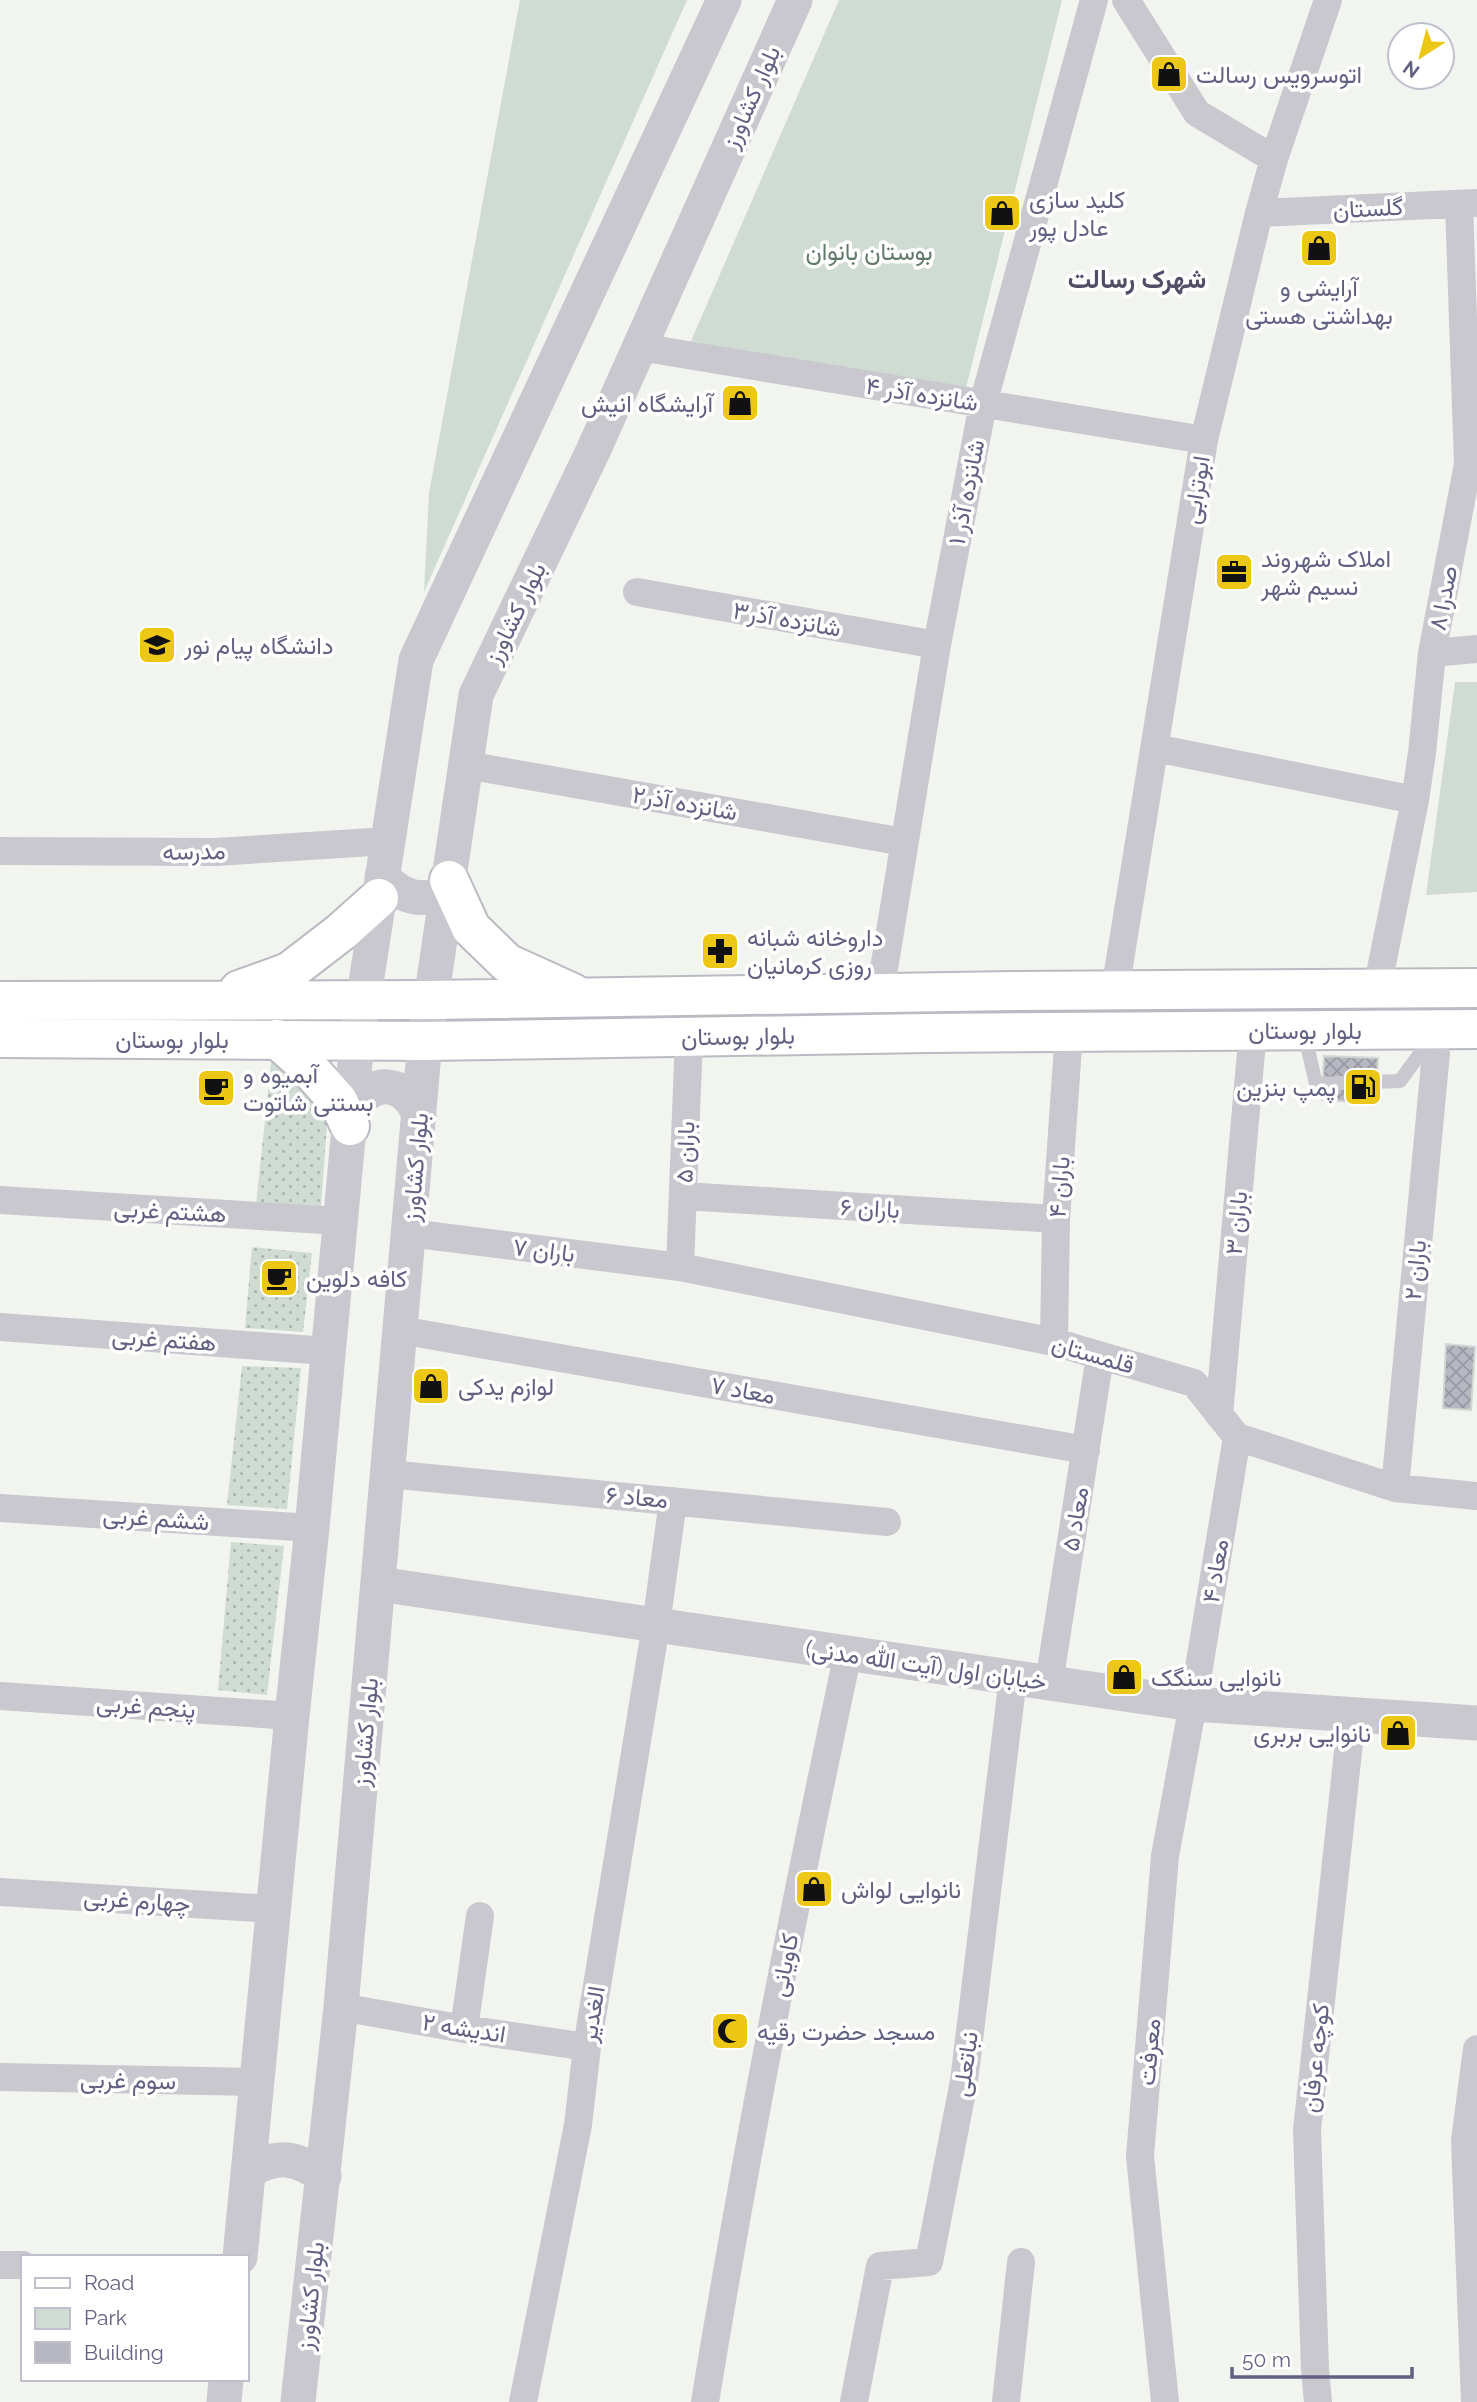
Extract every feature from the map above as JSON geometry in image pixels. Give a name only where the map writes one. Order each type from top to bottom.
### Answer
[{"type":"main road","points":[[448,886],[471,928],[507,963],[585,998]]},
{"type":"main road","points":[[212,1000],[289,972],[341,932],[381,887]]},
{"type":"main road","name":"بلوار بوستان","points":[[0,1001],[431,1000],[1013,991],[1477,988]]},
{"type":"main road","points":[[1012,1032],[1013,991]]},
{"type":"main road","name":"بلوار بوستان","points":[[0,1038],[425,1041],[1304,1030],[1437,1041],[1477,1029]]},
{"type":"main road","points":[[278,1039],[304,1063],[351,1119]]},
{"type":"street","points":[[240,2255],[357,1041],[416,660],[724,0]]},
{"type":"street","name":"بلوار کشاورز","points":[[299,2402],[341,2007],[425,1041],[476,695],[593,451],[795,0]]},
{"type":"street","name":"شانزده آذر ۱","points":[[880,993],[937,645],[983,404],[1094,0]]},
{"type":"street","points":[[1126,0],[1197,113],[1275,159]]},
{"type":"street","name":"ابوترابی","points":[[1115,991],[1204,440],[1259,213],[1275,159],[1333,0]]},
{"type":"street","name":"گلستان","points":[[1259,213],[1468,204]]},
{"type":"street","name":"صدرا ۸","points":[[1377,989],[1415,800],[1432,653],[1472,462],[1468,204]]},
{"type":"street","name":"شانزده آذر ۴","points":[[639,347],[1204,440]]},
{"type":"street","name":"شانزده آذر۳","points":[[637,592],[937,645]]},
{"type":"street","points":[[1432,653],[1477,649]]},
{"type":"street","points":[[1155,748],[1415,800]]},
{"type":"street","name":"شانزده آذر۲","points":[[466,765],[904,842]]},
{"type":"street","name":"مدرسه","points":[[0,851],[216,852],[388,841]]},
{"type":"street","points":[[381,887],[392,887],[419,899],[434,897],[448,886]]},
{"type":"street","name":"باران ۳","points":[[1219,1415],[1253,1030]]},
{"type":"street","name":"باران ۴","points":[[1054,1342],[1056,1219],[1069,1032]]},
{"type":"street","name":"باران ۵","points":[[680,1267],[689,1037]]},
{"type":"street","name":"باران ۲","points":[[1395,1488],[1437,1041]]},
{"type":"street","points":[[351,1119],[358,1100],[368,1091],[380,1087],[393,1087],[405,1093],[415,1102],[419,1115]]},
{"type":"street","name":"باران ۶","points":[[683,1196],[1056,1219]]},
{"type":"street","name":"هشتم غربی","points":[[0,1200],[340,1221]]},
{"type":"street","name":"باران ۷","points":[[409,1233],[680,1267]]},
{"type":"street","name":"قلمستان","points":[[680,1267],[1054,1342],[1194,1383],[1237,1437]]},
{"type":"street","name":"هفتم غربی","points":[[0,1326],[327,1352]]},
{"type":"street","name":"معاد ۷","points":[[400,1330],[1086,1450]]},
{"type":"street","name":"معاد ۵","points":[[1049,1683],[1100,1356]]},
{"type":"street","points":[[1237,1437],[1395,1488],[1477,1496]]},
{"type":"street","name":"معاد ۴","points":[[1193,1704],[1237,1437]]},
{"type":"street","name":"معاد ۶","points":[[387,1474],[887,1522]]},
{"type":"street","name":"الغدیر","points":[[523,2402],[578,2125],[587,2047],[656,1625],[673,1501]]},
{"type":"street","name":"ششم غربی","points":[[0,1508],[312,1528]]},
{"type":"street","name":"خیابان اول (آیت الله مدنی)","points":[[378,1584],[1193,1704],[1477,1723]]},
{"type":"street","name":"کاویانی","points":[[705,2402],[728,2263],[788,1947],[848,1653]]},
{"type":"street","name":"نباتعلی","points":[[854,2402],[880,2266],[929,2262],[964,2081],[1013,1678]]},
{"type":"street","name":"پنجم غربی","points":[[0,1696],[292,1716]]},
{"type":"street","name":"معرفت","points":[[1165,2402],[1140,2156],[1165,1856],[1193,1704]]},
{"type":"street","name":"کوچه عرفان","points":[[1318,2402],[1307,2130],[1352,1715]]},
{"type":"street","name":"چهارم غربی","points":[[0,1892],[273,1909]]},
{"type":"street","points":[[464,2029],[480,1916]]},
{"type":"street","name":"اندیشه ۲","points":[[341,2007],[587,2047]]},
{"type":"street","points":[[1475,2402],[1465,2140],[1477,2049]]},
{"type":"street","name":"سوم غربی","points":[[0,2077],[257,2082]]},
{"type":"street","points":[[248,2171],[266,2161],[286,2159],[306,2164],[324,2176]]},
{"type":"street","points":[[1006,2402],[1021,2262]]},
{"type":"street","points":[[0,2265],[21,2265]]},
{"type":"street","points":[[224,2402],[226,2381]]},
{"type":"lane","points":[[1304,1030],[1316,1084],[1400,1081],[1437,1041]]},
{"type":"green space","points":[[520,0],[687,0],[424,592],[429,493]]},
{"type":"green space","name":"بوستان بانوان","points":[[839,0],[1062,0],[962,404],[691,341]]},
{"type":"green space","points":[[1455,682],[1477,682],[1477,892],[1426,895]]},
{"type":"green space","points":[[272,1056],[332,1058],[321,1206],[256,1204]]},
{"type":"green space","points":[[252,1247],[312,1253],[303,1332],[245,1328]]},
{"type":"green space","points":[[242,1366],[301,1368],[287,1509],[227,1505]]},
{"type":"green space","points":[[231,1542],[284,1546],[267,1695],[218,1690]]},
{"type":"building","points":[[1324,1056],[1378,1058],[1376,1103],[1322,1100]]},
{"type":"building","points":[[1446,1344],[1475,1347],[1471,1410],[1443,1408]]},
{"type":"place","name":"اتوسرویس رسالت","points":[[1169,74]]},
{"type":"place","name":"کلید سازی عادل پور","points":[[1002,213]]},
{"type":"place","name":"آرایشی و بهداشتی هستی","points":[[1319,248]]},
{"type":"place","name":"آرایشگاه انیش","points":[[740,403]]},
{"type":"place","name":"املاک شهروند نسیم شهر","points":[[1234,572]]},
{"type":"place","name":"دانشگاه پیام نور","points":[[157,645]]},
{"type":"place","name":"داروخانه شبانه روزی کرمانیان","points":[[720,951]]},
{"type":"place","name":"پمپ بنزین","points":[[1363,1087]]},
{"type":"place","name":"آبمیوه و بستنی شاتوت","points":[[216,1088]]},
{"type":"place","name":"کافه دلوین","points":[[279,1278]]},
{"type":"place","name":"لوازم یدکی","points":[[431,1386]]},
{"type":"place","name":"نانوایی سنگک","points":[[1124,1677]]},
{"type":"place","name":"نانوایی بربری","points":[[1398,1733]]},
{"type":"place","name":"نانوایی لواش","points":[[814,1889]]},
{"type":"place","name":"مسجد حضرت رقیه","points":[[730,2031]]},
{"type":"district","name":"شهرک رسالت","points":[[1137,279]]}]
